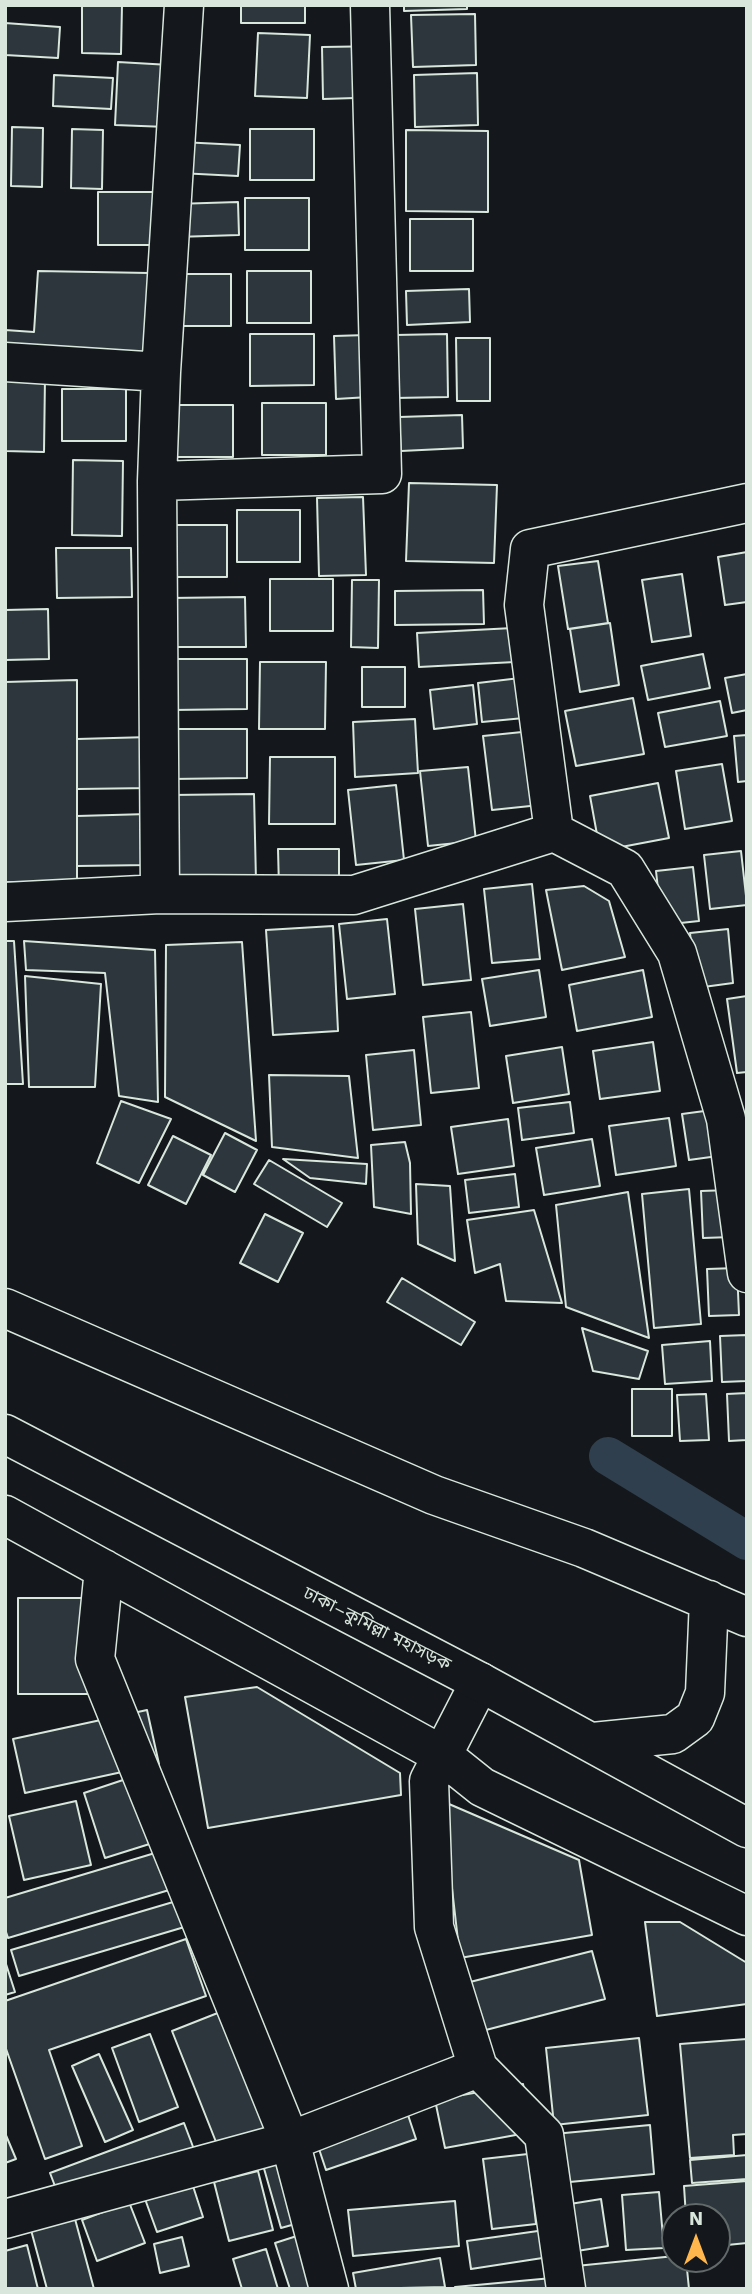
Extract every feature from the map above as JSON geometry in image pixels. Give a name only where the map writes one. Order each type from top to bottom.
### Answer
[{"type":"main road","points":[[160,894],[157,481],[160,372],[184,5]]},
{"type":"main road","points":[[157,481],[382,474],[370,5]]},
{"type":"main road","points":[[5,362],[160,372]]},
{"type":"main road","points":[[554,832],[524,605],[530,549],[747,503]]},
{"type":"main road","points":[[5,902],[160,894],[354,894],[554,832],[625,869],[677,953],[726,1119],[747,1273]]},
{"type":"main road","points":[[5,1308],[434,1495],[583,1548],[747,1617]]},
{"type":"main road","name":"ঢাকা–কুমিল্লা মহাসড়ক","points":[[5,1434],[593,1742],[747,1828]]},
{"type":"main road","points":[[5,1515],[442,1755],[482,1787],[747,1916]]},
{"type":"main road","points":[[104,1569],[95,1659],[290,2141],[329,2289]]},
{"type":"main road","points":[[593,1742],[673,1734],[695,1718],[705,1693],[709,1600]]},
{"type":"main road","points":[[480,1682],[429,1781],[434,1927],[478,2068],[544,2135],[566,2289]]},
{"type":"main road","points":[[5,2219],[290,2141],[478,2068]]},
{"type":"building","points":[[82,5],[122,5],[121,54],[82,53]]},
{"type":"building","points":[[241,5],[305,5],[305,23],[241,23]]},
{"type":"building","points":[[404,5],[467,5],[467,9],[404,11]]},
{"type":"building","points":[[475,14],[476,65],[413,67],[411,15]]},
{"type":"building","points":[[5,23],[60,27],[58,58],[5,55]]},
{"type":"building","points":[[258,33],[310,35],[307,98],[255,96]]},
{"type":"building","points":[[386,46],[387,97],[323,99],[322,47]]},
{"type":"building","points":[[118,62],[170,65],[167,127],[115,125]]},
{"type":"building","points":[[477,73],[478,125],[415,127],[414,75]]},
{"type":"building","points":[[54,75],[113,78],[111,109],[53,106]]},
{"type":"building","points":[[12,127],[43,128],[42,187],[11,186]]},
{"type":"building","points":[[72,129],[103,130],[102,189],[71,188]]},
{"type":"building","points":[[250,129],[314,129],[314,180],[250,180]]},
{"type":"building","points":[[406,130],[488,131],[488,212],[406,211]]},
{"type":"building","points":[[181,142],[240,145],[238,176],[179,173]]},
{"type":"building","points":[[98,192],[161,192],[161,245],[98,245]]},
{"type":"building","points":[[245,198],[309,198],[309,250],[245,250]]},
{"type":"building","points":[[238,202],[239,235],[176,237],[175,204]]},
{"type":"building","points":[[410,219],[473,219],[473,271],[410,271]]},
{"type":"building","points":[[38,271],[149,273],[154,364],[5,356],[5,330],[34,332]]},
{"type":"building","points":[[247,271],[311,271],[311,323],[247,323]]},
{"type":"building","points":[[167,274],[231,274],[231,326],[167,326]]},
{"type":"building","points":[[469,289],[470,322],[407,325],[406,291]]},
{"type":"building","points":[[250,334],[314,334],[314,385],[250,386]]},
{"type":"building","points":[[447,334],[448,397],[395,398],[395,335]]},
{"type":"building","points":[[367,335],[369,397],[336,399],[334,336]]},
{"type":"building","points":[[456,338],[490,338],[490,401],[457,401]]},
{"type":"building","points":[[5,376],[45,377],[44,452],[5,451]]},
{"type":"building","points":[[62,389],[126,389],[126,441],[62,441]]},
{"type":"building","points":[[262,403],[326,403],[326,455],[262,455]]},
{"type":"building","points":[[170,405],[233,405],[233,457],[170,457]]},
{"type":"building","points":[[462,415],[463,448],[401,451],[399,417]]},
{"type":"building","points":[[73,460],[123,461],[122,536],[72,535]]},
{"type":"building","points":[[409,483],[497,485],[494,563],[406,561]]},
{"type":"building","points":[[363,497],[366,575],[319,576],[317,498]]},
{"type":"building","points":[[237,510],[300,510],[300,562],[237,562]]},
{"type":"building","points":[[163,525],[227,525],[227,577],[163,577]]},
{"type":"building","points":[[56,548],[131,548],[132,597],[57,598]]},
{"type":"building","points":[[747,552],[747,602],[725,605],[718,557]]},
{"type":"building","points":[[598,561],[608,623],[568,629],[558,566]]},
{"type":"building","points":[[682,574],[691,636],[652,642],[642,580]]},
{"type":"building","points":[[270,579],[333,579],[333,631],[270,631]]},
{"type":"building","points":[[352,580],[379,580],[378,648],[351,647]]},
{"type":"building","points":[[483,590],[484,624],[395,625],[395,591]]},
{"type":"building","points":[[245,597],[246,647],[170,647],[170,598]]},
{"type":"building","points":[[48,609],[49,659],[5,660],[5,610]]},
{"type":"building","points":[[610,623],[619,685],[580,692],[570,629]]},
{"type":"building","points":[[513,628],[515,662],[419,667],[417,633]]},
{"type":"building","points":[[703,654],[710,688],[648,700],[641,666]]},
{"type":"building","points":[[171,659],[247,659],[247,709],[172,710]]},
{"type":"building","points":[[260,662],[326,662],[325,729],[259,729]]},
{"type":"building","points":[[362,667],[405,667],[405,707],[362,707]]},
{"type":"building","points":[[747,674],[747,710],[732,713],[725,678]]},
{"type":"building","points":[[520,678],[524,718],[482,722],[478,683]]},
{"type":"building","points":[[77,680],[77,885],[5,882],[5,682]]},
{"type":"building","points":[[473,685],[477,724],[434,729],[430,690]]},
{"type":"building","points":[[633,698],[644,754],[576,766],[565,711]]},
{"type":"building","points":[[720,701],[727,736],[665,747],[658,713]]},
{"type":"building","points":[[415,719],[418,773],[355,777],[353,722]]},
{"type":"building","points":[[171,729],[247,729],[247,778],[171,779]]},
{"type":"building","points":[[532,731],[540,805],[492,810],[483,736]]},
{"type":"building","points":[[747,735],[747,781],[738,782],[734,736]]},
{"type":"building","points":[[150,737],[151,788],[77,789],[77,739]]},
{"type":"building","points":[[270,757],[335,757],[335,824],[269,824]]},
{"type":"building","points":[[722,764],[732,821],[685,829],[676,771]]},
{"type":"building","points":[[468,767],[476,841],[428,846],[420,771]]},
{"type":"building","points":[[658,783],[669,838],[600,851],[590,796]]},
{"type":"building","points":[[396,785],[404,860],[356,865],[348,790]]},
{"type":"building","points":[[254,794],[256,881],[173,883],[171,795]]},
{"type":"building","points":[[148,814],[149,865],[77,866],[77,816]]},
{"type":"building","points":[[278,849],[339,849],[339,887],[279,888]]},
{"type":"building","points":[[741,851],[747,905],[710,909],[704,855]]},
{"type":"building","points":[[693,867],[699,921],[662,925],[656,871]]},
{"type":"building","points":[[532,884],[540,959],[492,963],[484,889]]},
{"type":"building","points":[[584,886],[609,901],[625,957],[562,970],[546,890]]},
{"type":"building","points":[[463,904],[471,980],[423,985],[415,909]]},
{"type":"building","points":[[387,919],[395,994],[347,999],[339,924]]},
{"type":"building","points":[[333,926],[338,1031],[273,1035],[266,930]]},
{"type":"building","points":[[728,929],[733,983],[696,988],[690,933]]},
{"type":"building","points":[[5,941],[14,941],[23,1084],[5,1084]]},
{"type":"building","points":[[24,941],[155,950],[158,1102],[119,1096],[105,973],[26,970]]},
{"type":"building","points":[[242,942],[256,1141],[165,1097],[166,945]]},
{"type":"building","points":[[539,970],[546,1017],[490,1026],[482,979]]},
{"type":"building","points":[[643,970],[652,1017],[577,1031],[569,985]]},
{"type":"building","points":[[25,976],[101,984],[95,1087],[29,1087]]},
{"type":"building","points":[[747,996],[747,1072],[737,1073],[727,999]]},
{"type":"building","points":[[471,1012],[479,1088],[431,1093],[423,1017]]},
{"type":"building","points":[[653,1042],[660,1091],[600,1099],[593,1051]]},
{"type":"building","points":[[562,1047],[569,1094],[513,1103],[506,1056]]},
{"type":"building","points":[[414,1050],[421,1125],[373,1130],[366,1055]]},
{"type":"building","points":[[269,1075],[349,1076],[358,1158],[272,1147]]},
{"type":"building","points":[[121,1101],[171,1119],[139,1183],[97,1163]]},
{"type":"building","points":[[570,1102],[574,1133],[522,1140],[518,1108]]},
{"type":"building","points":[[712,1110],[718,1156],[689,1160],[682,1114]]},
{"type":"building","points":[[669,1118],[676,1166],[616,1175],[609,1126]]},
{"type":"building","points":[[508,1119],[514,1166],[458,1174],[451,1127]]},
{"type":"building","points":[[225,1133],[257,1150],[235,1192],[203,1175]]},
{"type":"building","points":[[173,1136],[211,1155],[186,1204],[148,1185]]},
{"type":"building","points":[[592,1139],[600,1186],[544,1195],[536,1148]]},
{"type":"building","points":[[405,1142],[410,1163],[411,1214],[374,1207],[371,1145]]},
{"type":"building","points":[[283,1159],[367,1164],[366,1184],[310,1178]]},
{"type":"building","points":[[269,1160],[342,1203],[327,1227],[254,1184]]},
{"type":"building","points":[[515,1174],[519,1207],[469,1213],[465,1180]]},
{"type":"building","points":[[416,1184],[450,1186],[455,1261],[418,1244]]},
{"type":"building","points":[[689,1189],[701,1324],[654,1328],[642,1194]]},
{"type":"building","points":[[730,1190],[732,1237],[703,1238],[701,1191]]},
{"type":"building","points":[[628,1192],[649,1338],[566,1307],[556,1205]]},
{"type":"building","points":[[534,1210],[562,1303],[506,1301],[500,1264],[475,1273],[467,1220]]},
{"type":"building","points":[[265,1214],[303,1233],[278,1282],[240,1263]]},
{"type":"building","points":[[737,1268],[739,1315],[709,1316],[707,1269]]},
{"type":"building","points":[[402,1278],[475,1322],[461,1345],[387,1302]]},
{"type":"building","points":[[582,1328],[648,1351],[639,1379],[593,1371]]},
{"type":"building","points":[[747,1335],[747,1381],[722,1382],[720,1336]]},
{"type":"building","points":[[710,1341],[712,1381],[665,1384],[662,1345]]},
{"type":"building","points":[[632,1389],[672,1389],[672,1436],[632,1436]]},
{"type":"building","points":[[747,1393],[747,1440],[729,1441],[727,1394]]},
{"type":"building","points":[[706,1394],[709,1440],[680,1441],[677,1395]]},
{"type":"building","points":[[18,1598],[97,1598],[97,1694],[18,1694]]},
{"type":"building","points":[[257,1687],[400,1773],[401,1795],[208,1828],[185,1697]]},
{"type":"building","points":[[147,1710],[159,1764],[25,1793],[13,1739]]},
{"type":"building","points":[[153,1770],[175,1836],[105,1858],[84,1793]]},
{"type":"building","points":[[76,1801],[91,1865],[24,1880],[9,1816]]},
{"type":"building","points":[[442,1801],[579,1860],[592,1935],[460,1958]]},
{"type":"building","points":[[175,1847],[186,1885],[8,1938],[5,1929],[5,1898]]},
{"type":"building","points":[[190,1897],[198,1923],[19,1976],[11,1950]]},
{"type":"building","points":[[645,1922],[680,1922],[747,1963],[747,2004],[657,2016]]},
{"type":"building","points":[[186,1939],[206,1996],[49,2050],[82,2146],[45,2159],[5,2046],[5,2001]]},
{"type":"building","points":[[592,1951],[605,1999],[482,2031],[470,1982]]},
{"type":"building","points":[[5,1961],[15,1992],[5,1995]]},
{"type":"building","points":[[238,2005],[286,2126],[220,2152],[172,2031]]},
{"type":"building","points":[[150,2034],[178,2107],[139,2122],[112,2048]]},
{"type":"building","points":[[639,2038],[648,2115],[554,2125],[546,2048]]},
{"type":"building","points":[[747,2039],[747,2134],[733,2135],[734,2155],[690,2158],[680,2044]]},
{"type":"building","points":[[99,2054],[133,2130],[105,2142],[72,2066]]},
{"type":"building","points":[[523,2084],[532,2132],[445,2148],[435,2100]]},
{"type":"building","points":[[408,2115],[416,2139],[326,2170],[318,2146]]},
{"type":"building","points":[[184,2123],[195,2152],[61,2202],[50,2173]]},
{"type":"building","points":[[650,2125],[654,2174],[559,2183],[554,2134]]},
{"type":"building","points":[[5,2133],[16,2159],[5,2163]]},
{"type":"building","points":[[528,2154],[536,2224],[492,2229],[483,2159]]},
{"type":"building","points":[[747,2155],[747,2179],[692,2183],[690,2160]]},
{"type":"building","points":[[289,2157],[306,2221],[281,2228],[263,2165]]},
{"type":"building","points":[[258,2171],[273,2230],[229,2241],[214,2182]]},
{"type":"building","points":[[747,2181],[747,2243],[731,2245],[731,2203],[685,2203],[684,2186]]},
{"type":"building","points":[[192,2183],[203,2217],[157,2232],[145,2199]]},
{"type":"building","points":[[659,2192],[661,2248],[626,2250],[622,2195]]},
{"type":"building","points":[[601,2199],[608,2246],[577,2251],[570,2204]]},
{"type":"building","points":[[455,2201],[459,2246],[353,2256],[348,2210]]},
{"type":"building","points":[[129,2202],[145,2243],[97,2261],[82,2220]]},
{"type":"building","points":[[75,2219],[94,2289],[47,2289],[31,2230]]},
{"type":"building","points":[[545,2230],[549,2257],[471,2269],[467,2241]]},
{"type":"building","points":[[303,2234],[320,2289],[290,2289],[275,2243]]},
{"type":"building","points":[[182,2237],[189,2266],[160,2273],[154,2244]]},
{"type":"building","points":[[27,2245],[38,2289],[5,2289],[5,2251]]},
{"type":"building","points":[[266,2249],[278,2289],[242,2289],[233,2259]]},
{"type":"building","points":[[661,2257],[661,2273],[687,2273],[689,2289],[578,2289],[576,2266]]},
{"type":"building","points":[[440,2258],[445,2287],[356,2289],[353,2273]]},
{"type":"building","points":[[552,2278],[553,2289],[455,2289],[455,2287]]},
{"type":"waterway","points":[[608,1456],[747,1541]]}]
